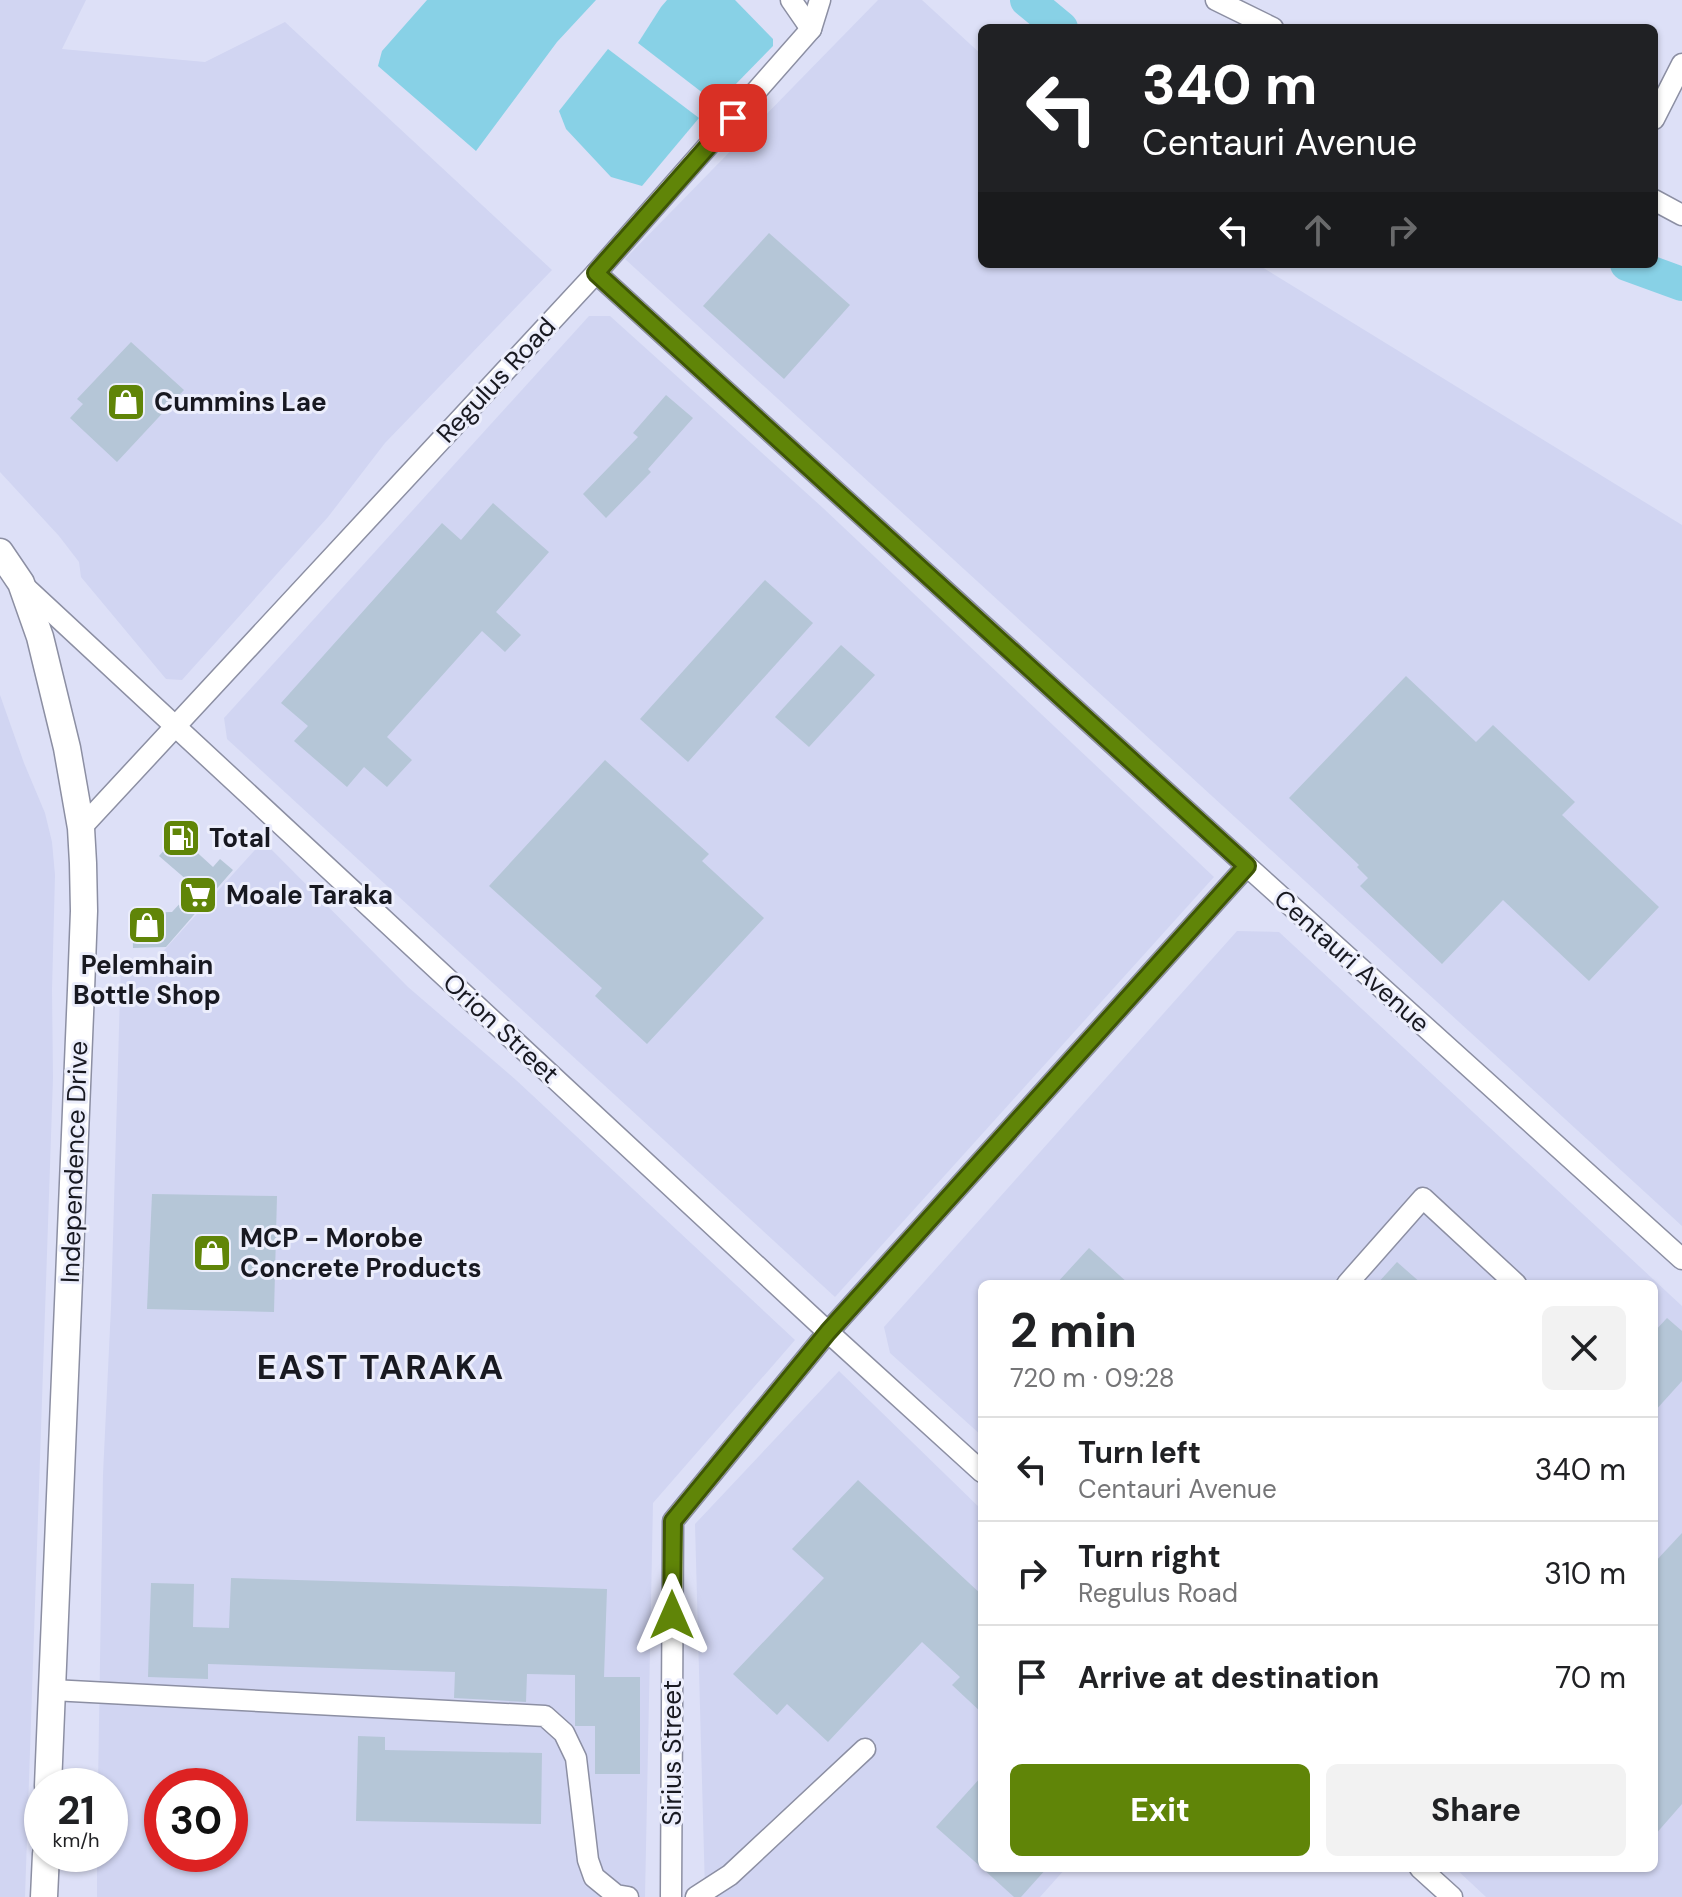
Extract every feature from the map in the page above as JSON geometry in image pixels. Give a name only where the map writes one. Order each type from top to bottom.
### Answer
[{"type":"main road","name":"Independence Drive","points":[[0,552],[21,583],[40,637],[67,748],[81,828],[83,863],[83,943],[49,1768]]},
{"type":"main road","points":[[44,1897],[45,1872]]},
{"type":"street","points":[[791,0],[811,29]]},
{"type":"street","points":[[811,29],[820,0]]},
{"type":"street","points":[[1216,0],[1265,24]]},
{"type":"street","name":"Regulus Road","points":[[81,828],[596,273],[811,29]]},
{"type":"street","points":[[1658,111],[1682,64]]},
{"type":"street","points":[[1658,202],[1682,215]]},
{"type":"street","name":"Centauri Avenue","points":[[596,273],[1682,1259]]},
{"type":"street","name":"Orion Street","points":[[21,583],[978,1468]]},
{"type":"street","name":"Sirius Street","points":[[671,1897],[673,1521],[828,1332],[1247,866]]},
{"type":"street","points":[[1351,1280],[1423,1198],[1512,1280]]},
{"type":"street","points":[[52,1690],[545,1716],[564,1733],[576,1758],[588,1860],[594,1877],[616,1895],[628,1897]]},
{"type":"street","points":[[696,1897],[730,1875],[865,1749]]},
{"type":"street","points":[[1424,1872],[1452,1897]]},
{"type":"shaded area","points":[[0,0],[86,0],[62,49],[205,62],[285,22],[552,270],[385,443],[328,517],[182,680],[166,679],[81,577],[79,562],[59,536],[0,472]]},
{"type":"shaded area","points":[[427,0],[596,0],[557,42],[476,151],[378,66],[382,51]]},
{"type":"shaded area","points":[[667,0],[735,0],[773,39],[773,46],[730,90],[716,98],[708,97],[638,43]]},
{"type":"shaded area","points":[[878,0],[922,0],[978,51],[978,268],[1264,268],[1682,525],[1682,1226],[625,259]]},
{"type":"shaded area","points":[[608,49],[699,118],[642,186],[611,177],[566,129],[559,111]]},
{"type":"shaded area","points":[[589,316],[610,316],[823,508],[1214,877],[835,1297],[227,739],[224,718]]},
{"type":"shaded area","points":[[0,695],[45,813],[55,875],[53,1078],[29,1768],[24,1768],[25,1897],[0,1897]]},
{"type":"shaded area","points":[[263,841],[408,987],[516,1080],[795,1340],[653,1503],[645,1897],[97,1897],[97,1872],[128,1872],[128,1768],[98,1768],[103,1474],[121,959],[157,958]]},
{"type":"shaded area","points":[[1237,931],[1279,932],[1654,1280],[978,1280],[978,1432],[890,1353],[884,1327]]},
{"type":"shaded area","points":[[1658,1284],[1682,1306],[1682,1897],[1486,1897],[1459,1872],[1658,1872]]},
{"type":"shaded area","points":[[839,1371],[978,1506],[978,1872],[1062,1872],[1040,1897],[704,1897],[695,1524]]},
{"type":"building","points":[[769,233],[850,305],[784,379],[703,306]]},
{"type":"building","name":"Cummins Lae","points":[[131,342],[184,390],[117,462],[70,418],[83,404],[77,399]]},
{"type":"building","points":[[666,395],[693,418],[648,469],[651,472],[606,518],[583,494],[638,437],[633,433]]},
{"type":"building","points":[[493,503],[549,552],[496,612],[521,635],[505,652],[482,631],[387,737],[412,760],[387,787],[364,767],[347,787],[294,741],[308,726],[281,703],[442,523],[461,540]]},
{"type":"building","points":[[765,580],[813,623],[688,762],[640,719]]},
{"type":"building","points":[[841,645],[875,675],[809,747],[775,717]]},
{"type":"building","points":[[1406,676],[1476,742],[1493,725],[1575,802],[1562,815],[1659,907],[1589,981],[1503,900],[1442,964],[1360,886],[1368,878],[1357,867],[1359,865],[1289,798]]},
{"type":"building","points":[[605,760],[709,854],[702,861],[764,918],[647,1044],[595,996],[602,988],[489,886]]},
{"type":"building","points":[[178,835],[213,867],[220,859],[233,870],[166,947],[133,948],[132,913],[172,912],[195,887],[159,856]]},
{"type":"building","points":[[152,1194],[277,1196],[274,1312],[147,1309]]},
{"type":"building","points":[[1089,1248],[1125,1280],[1060,1280]]},
{"type":"building","points":[[1397,1262],[1417,1280],[1381,1280]]},
{"type":"building","points":[[1667,1318],[1682,1331],[1682,1381],[1658,1408],[1658,1328]]},
{"type":"building","points":[[858,1480],[978,1591],[978,1709],[952,1685],[960,1677],[922,1642],[828,1742],[787,1704],[777,1715],[733,1674],[824,1578],[792,1549]]},
{"type":"building","points":[[1682,1533],[1682,1804],[1658,1831],[1658,1559]]},
{"type":"building","points":[[231,1578],[607,1589],[604,1677],[640,1677],[640,1774],[595,1774],[595,1726],[575,1726],[575,1675],[527,1674],[526,1702],[454,1698],[455,1672],[208,1664],[208,1679],[148,1677],[151,1583],[194,1584],[193,1627],[229,1628]]},
{"type":"building","points":[[358,1736],[385,1737],[385,1750],[542,1753],[541,1824],[356,1821]]},
{"type":"building","points":[[978,1780],[978,1864],[936,1827]]},
{"type":"building","points":[[986,1872],[1043,1872],[1021,1897],[1014,1897]]},
{"type":"waterway","points":[[1027,0],[1056,24]]},
{"type":"waterway","points":[[1638,268],[1682,284]]},
{"type":"place","name":"Cummins Lae","points":[[126,402]]},
{"type":"place","name":"Total","points":[[181,838]]},
{"type":"place","name":"Moale Taraka","points":[[198,895]]},
{"type":"place","name":"Pelemhain Bottle Shop","points":[[147,925]]},
{"type":"place","name":"MCP - Morobe Concrete Products","points":[[212,1253]]},
{"type":"district","name":"EAST TARAKA","points":[[381,1367]]},
{"type":"route","points":[[672,1615],[673,1521],[828,1332],[1247,866],[596,273],[733,118]]}]
